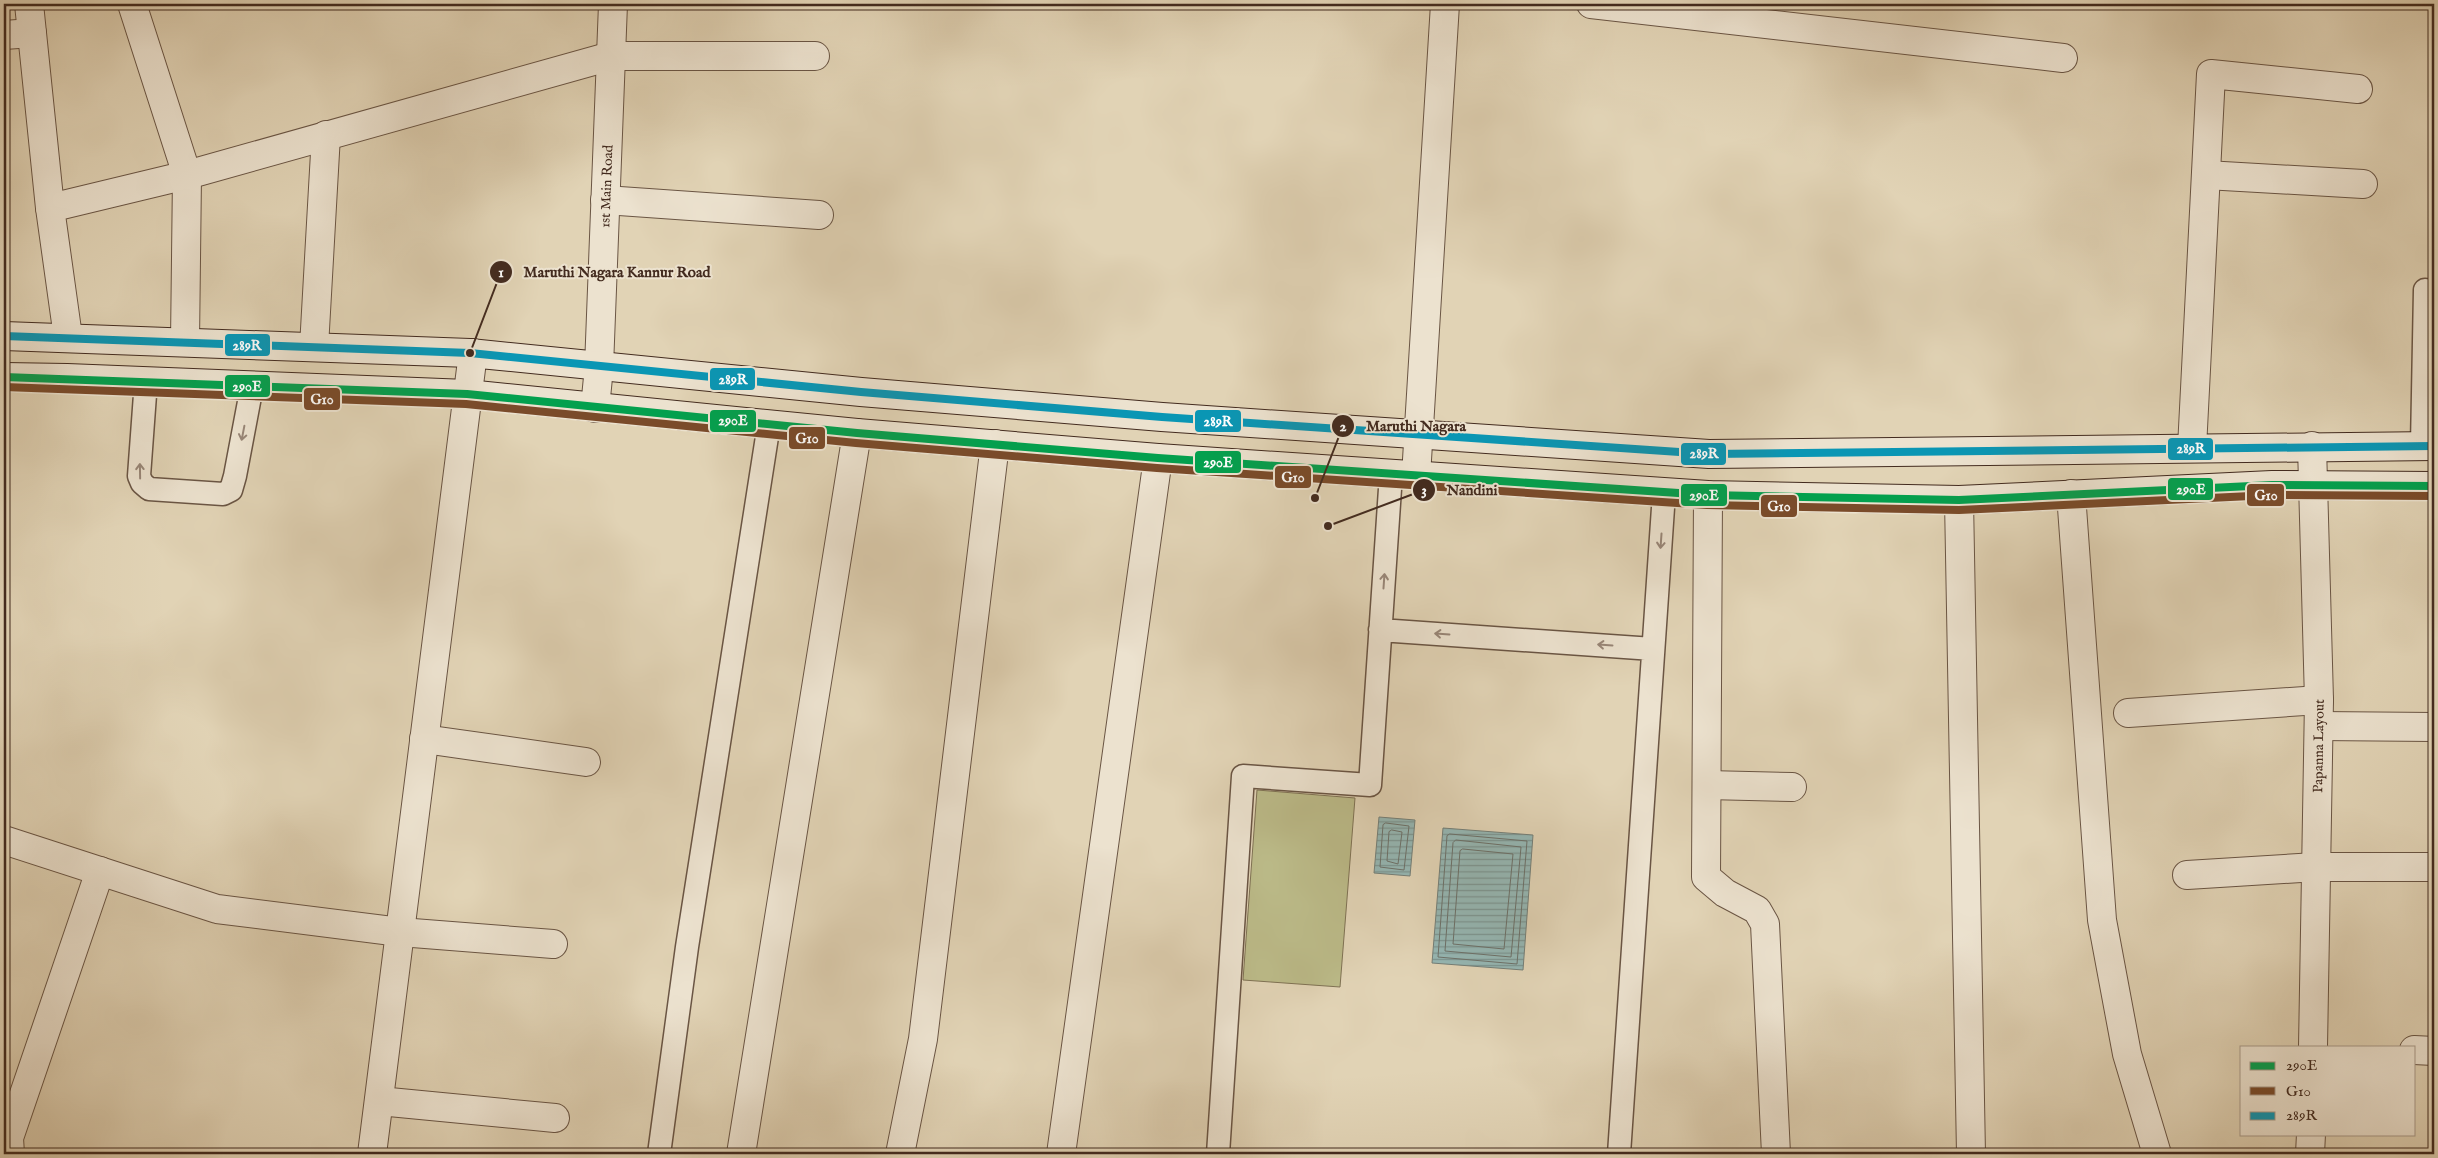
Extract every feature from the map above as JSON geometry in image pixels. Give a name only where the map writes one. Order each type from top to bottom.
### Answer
[{"type":"street","points":[[29,4],[50,208],[68,337]]},
{"type":"street","points":[[132,4],[187,175],[185,342]]},
{"type":"street","name":"1st Main Road","points":[[596,408],[613,4]]},
{"type":"street","points":[[1404,475],[1418,435],[1445,4]]},
{"type":"street","points":[[1591,4],[2063,58]]},
{"type":"street","points":[[4,35],[32,33]]},
{"type":"street","points":[[50,208],[187,175],[611,56],[815,56]]},
{"type":"street","points":[[2192,448],[2211,74],[2358,89]]},
{"type":"street","points":[[314,347],[326,135]]},
{"type":"street","points":[[2206,175],[2363,184]]},
{"type":"street","points":[[605,200],[819,215]]},
{"type":"street","points":[[4,336],[473,353],[599,367],[968,401],[1418,435],[1709,454],[2428,446]]},
{"type":"street","points":[[372,1154],[473,353]]},
{"type":"street","points":[[4,377],[467,394],[857,433],[1158,458],[1708,495],[1959,500],[2272,485],[2434,486]]},
{"type":"street","points":[[741,1154],[857,433]]},
{"type":"street","points":[[900,1154],[923,1039],[995,444]]},
{"type":"street","name":"Papanna Layout","points":[[2312,446],[2319,713],[2313,1046]]},
{"type":"street","points":[[1060,1154],[1158,458]]},
{"type":"street","points":[[2071,494],[2102,920],[2127,1054],[2158,1154]]},
{"type":"street","points":[[1708,495],[1706,877],[1725,893],[1757,910],[1765,924],[1776,1154]]},
{"type":"street","points":[[1959,500],[1972,1154]]},
{"type":"street","points":[[2128,713],[2319,713],[2434,727]]},
{"type":"street","points":[[424,739],[586,762]]},
{"type":"street","points":[[1706,785],[1792,787]]},
{"type":"street","points":[[4,840],[217,909],[400,932],[553,944]]},
{"type":"street","points":[[2187,875],[2316,867],[2434,867]]},
{"type":"street","points":[[10,1154],[8,1138],[100,871]]},
{"type":"street","points":[[2416,1050],[2434,1051]]},
{"type":"street","points":[[379,1101],[555,1118]]},
{"type":"street","points":[[2310,1136],[2310,1154]]},
{"type":"lane","points":[[2425,290],[2428,446]]},
{"type":"lane","points":[[146,381],[139,476],[142,483],[149,489],[223,494],[231,490],[235,476],[252,386]]},
{"type":"lane","points":[[659,1154],[687,947],[769,424]]},
{"type":"lane","points":[[1218,1154],[1243,776],[1370,784],[1380,630],[1404,475]]},
{"type":"lane","points":[[1619,1154],[1664,493]]},
{"type":"lane","points":[[1380,630],[1653,649]]},
{"type":"shaded area","points":[[1257,790],[1355,798],[1340,987],[1243,980]]},
{"type":"water","points":[[1379,817],[1415,820],[1410,876],[1374,873]]},
{"type":"water","points":[[1443,828],[1533,835],[1523,970],[1432,963]]},
{"type":"transit line","name":"289R","points":[[4,336],[470,353],[861,392],[1162,417],[1709,454],[2434,446]]},
{"type":"transit line","name":"290E","points":[[4,377],[467,394],[857,433],[1158,458],[1708,495],[1959,500],[2272,485],[2434,486]]},
{"type":"transit line","name":"G10","points":[[4,387],[466,404],[856,443],[1157,468],[1707,505],[1959,510],[2272,495],[2434,496]]},
{"type":"place","name":"Maruthi Nagara Kannur Road","points":[[470,353]]},
{"type":"place","name":"Maruthi Nagara","points":[[1315,498]]},
{"type":"place","name":"Nandini","points":[[1328,526]]}]
